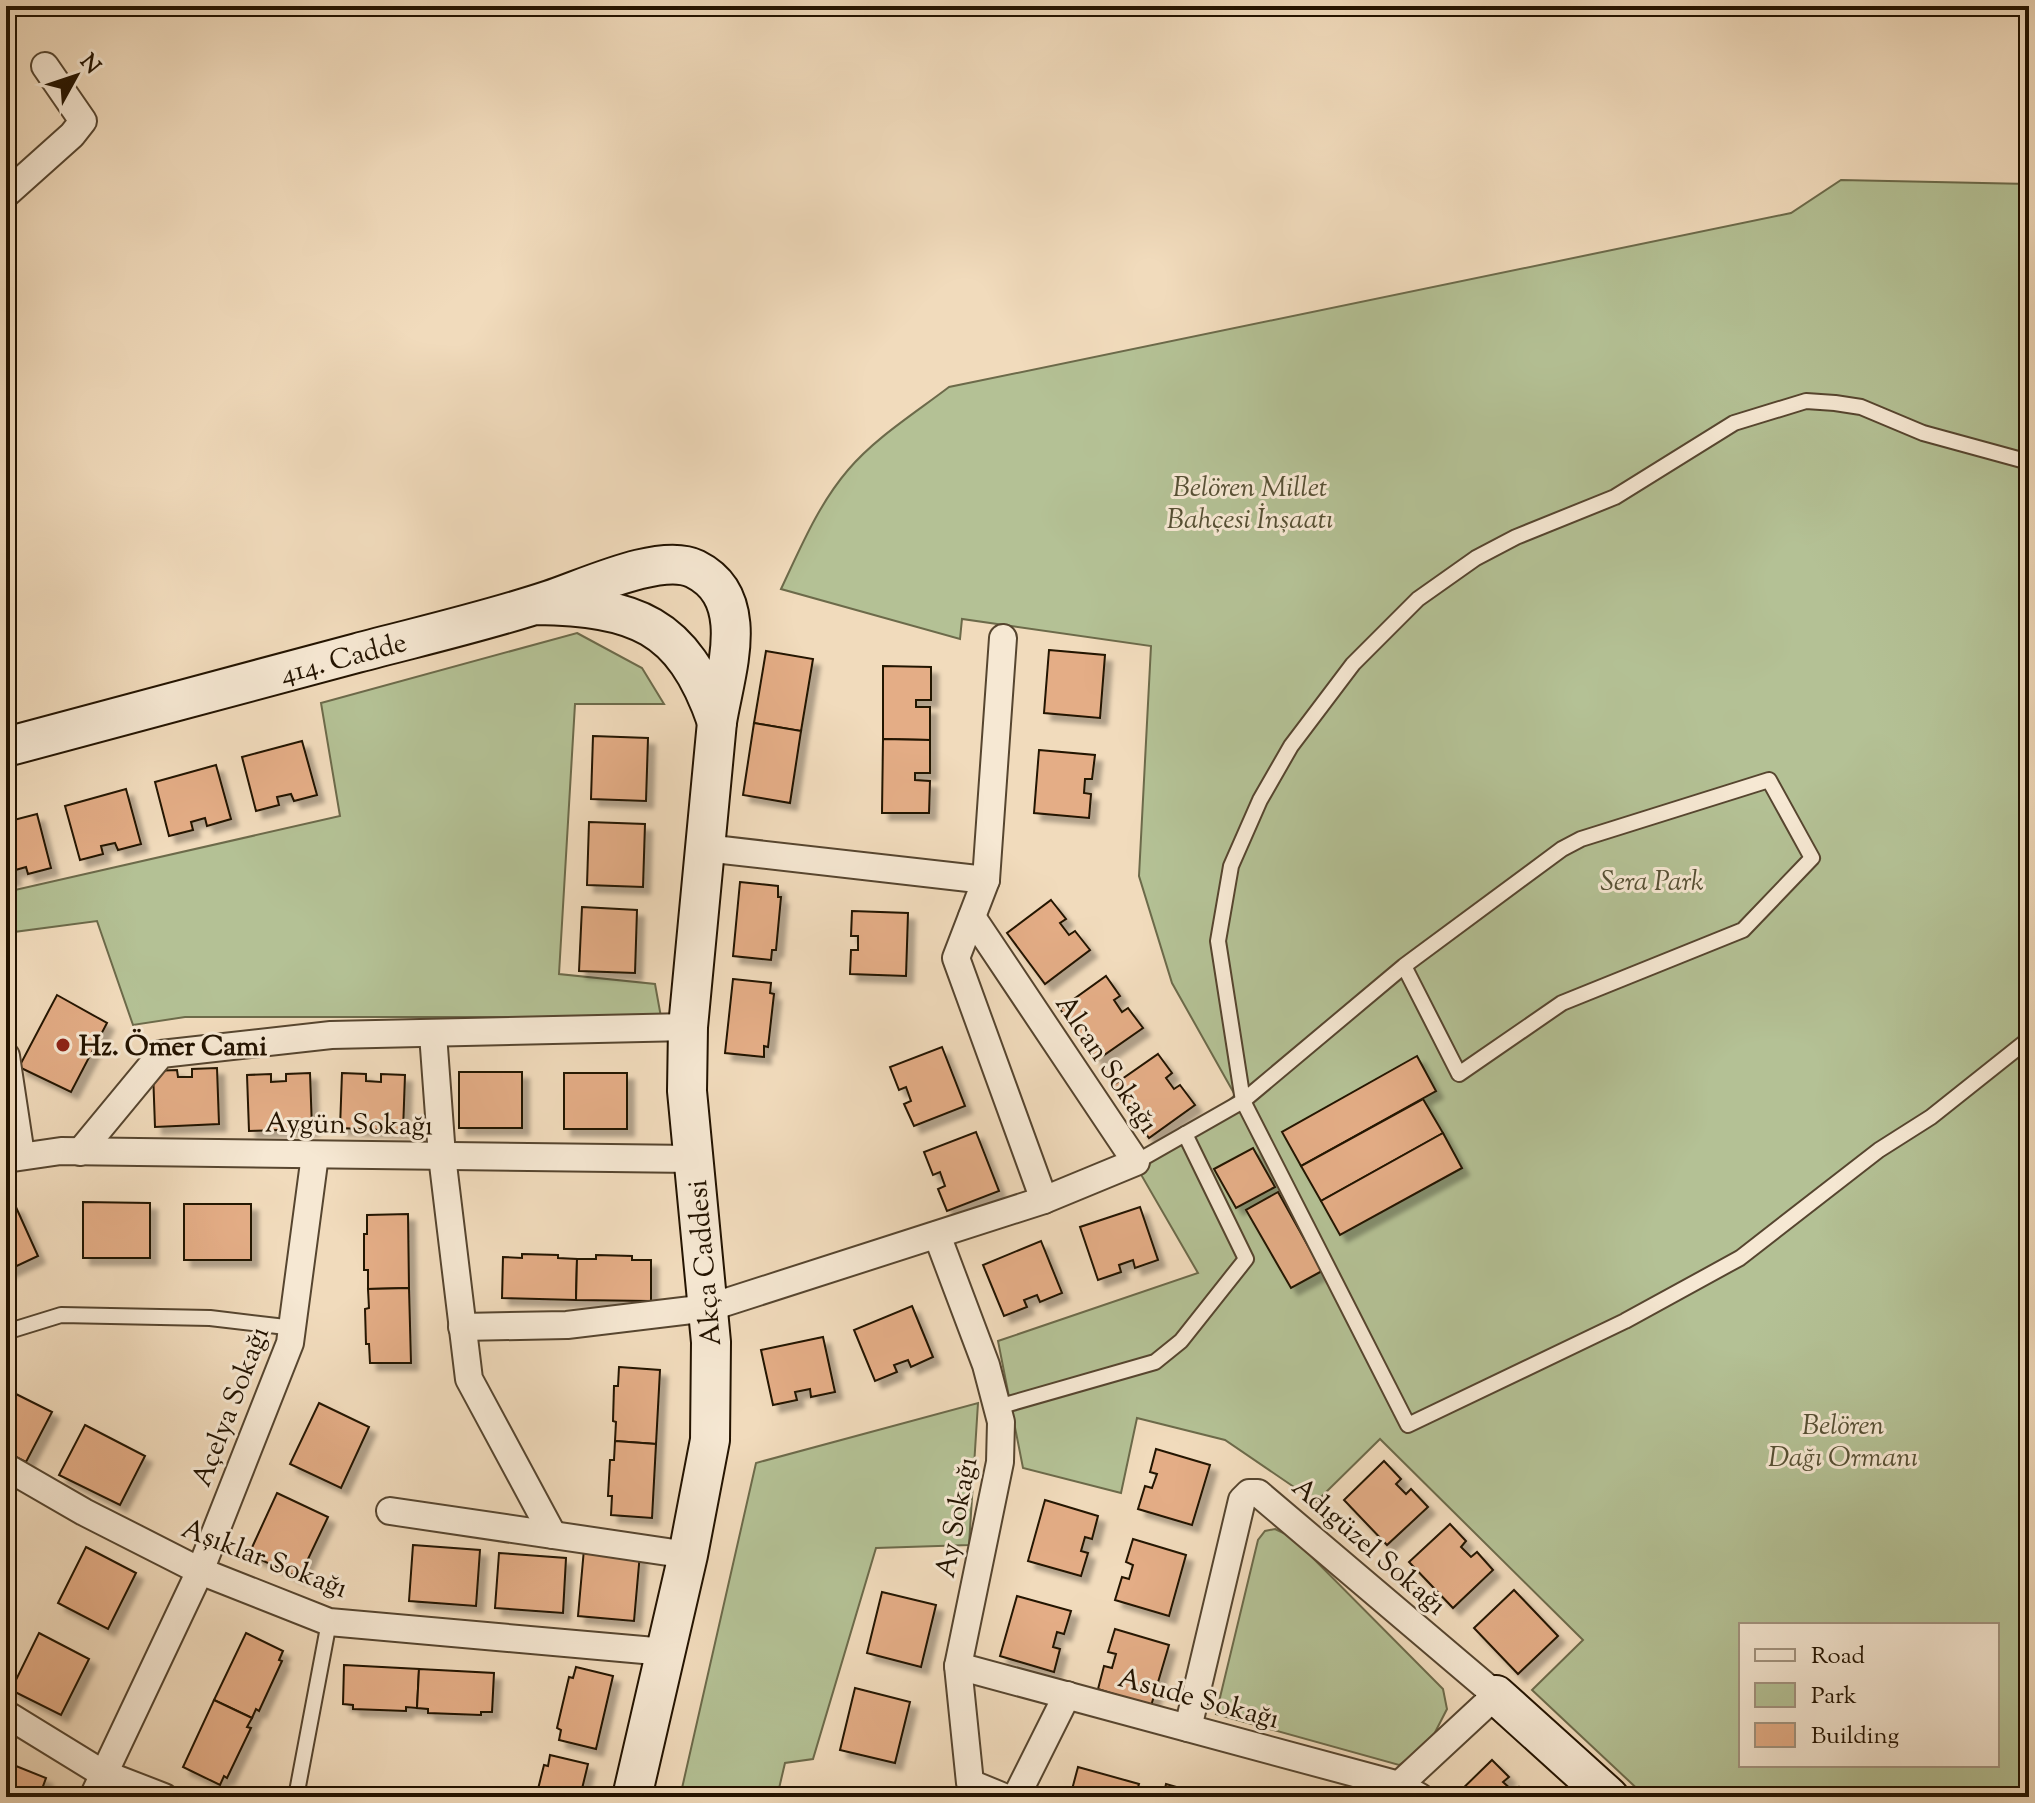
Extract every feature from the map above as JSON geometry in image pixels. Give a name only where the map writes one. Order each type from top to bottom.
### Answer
[{"type":"main road","name":"414. Cadde","points":[[7,744],[536,605],[640,570],[679,564]]},
{"type":"main road","name":"Akça Caddesi","points":[[632,1797],[688,1555],[710,1440],[712,1373],[687,1091],[688,1027],[717,722],[731,634],[730,610],[712,580],[692,567],[679,564]]},
{"type":"main road","name":"Akça Caddesi","points":[[536,605],[616,612],[660,632],[679,649],[696,672],[717,722]]},
{"type":"main road","points":[[1496,1695],[1609,1797]]},
{"type":"street","points":[[6,194],[72,135],[83,121],[45,66]]},
{"type":"street","points":[[1003,638],[986,880],[956,958],[1044,1200]]},
{"type":"street","points":[[705,848],[986,880]]},
{"type":"street","name":"Alcan Sokağı","points":[[462,1327],[567,1325],[708,1308],[1044,1200],[1136,1162],[972,917]]},
{"type":"street","points":[[80,1152],[161,1054],[331,1035],[688,1027]]},
{"type":"street","points":[[433,1034],[442,1156],[469,1379],[553,1535]]},
{"type":"street","points":[[6,1056],[13,1157]]},
{"type":"street","name":"Aygün Sokağı","points":[[13,1157],[49,1151],[693,1159]]},
{"type":"street","name":"Açelya Sokağı","points":[[98,1785],[200,1571],[294,1328],[315,1155]]},
{"type":"street","name":"Ay Sokağı","points":[[937,1235],[986,1365],[998,1407],[1002,1441],[1000,1462],[958,1666],[970,1783],[1004,1797]]},
{"type":"street","name":"Aşıklar Sokağı","points":[[6,1467],[84,1512],[200,1571],[329,1622],[666,1652]]},
{"type":"street","name":"Adıgüzel Sokağı","points":[[1188,1728],[1242,1500],[1253,1492],[1262,1494],[1496,1695]]},
{"type":"street","points":[[390,1511],[688,1555]]},
{"type":"street","name":"Asude Sokağı","points":[[958,1666],[1409,1791]]},
{"type":"street","points":[[1016,1797],[1067,1695]]},
{"type":"street","points":[[1409,1791],[1496,1695]]},
{"type":"street","points":[[6,1714],[98,1785],[164,1797]]},
{"type":"lane","points":[[2029,462],[1923,433],[1861,407],[1806,401],[1734,423],[1615,497],[1516,537],[1476,558],[1418,599],[1353,664],[1291,746],[1260,800],[1231,866],[1218,941],[1243,1101],[1408,1425],[1625,1321],[1740,1258],[1879,1150],[1931,1117],[2029,1039]]},
{"type":"lane","points":[[1136,1162],[1243,1101],[1404,966],[1572,844],[1769,780],[1812,858],[1743,930],[1562,1003],[1459,1074],[1404,966]]},
{"type":"lane","points":[[998,1407],[1155,1362],[1181,1341],[1246,1259],[1185,1134]]},
{"type":"lane","points":[[6,1332],[61,1315],[210,1318],[294,1328]]},
{"type":"lane","points":[[296,1797],[329,1622]]},
{"type":"green space","points":[[1841,180],[2029,184],[2029,1797],[1646,1797],[1532,1690],[1583,1640],[1380,1439],[1316,1502],[1225,1440],[1137,1418],[1121,1493],[1023,1468],[998,1341],[1198,1273],[1132,1159],[1216,1112],[1235,1095],[1172,983],[1139,876],[1151,646],[962,619],[960,639],[781,589],[819,512],[848,470],[883,437],[949,387],[1791,213]]},
{"type":"green space","points":[[577,633],[642,668],[664,704],[575,704],[559,974],[655,984],[661,1017],[185,1017],[133,1025],[97,921],[6,933],[6,892],[340,816],[321,703]]},
{"type":"green space","points":[[978,1403],[969,1545],[876,1548],[813,1759],[785,1763],[777,1797],[680,1797],[756,1463]]},
{"type":"green space","points":[[1275,1529],[1292,1537],[1443,1689],[1447,1709],[1428,1746],[1399,1765],[1216,1714],[1258,1540],[1265,1531]]},
{"type":"building","points":[[1049,650],[1105,655],[1100,718],[1044,713]]},
{"type":"building","points":[[766,651],[813,659],[801,731],[754,723]]},
{"type":"building","points":[[883,666],[931,667],[931,700],[916,700],[916,707],[930,707],[930,740],[883,739]]},
{"type":"building","points":[[754,723],[801,731],[790,803],[743,795]]},
{"type":"building","points":[[593,736],[648,738],[646,801],[591,799]]},
{"type":"building","points":[[883,739],[930,740],[930,773],[915,773],[915,780],[930,781],[929,813],[882,813]]},
{"type":"building","points":[[302,741],[317,795],[294,801],[291,794],[277,797],[279,805],[256,811],[242,757]]},
{"type":"building","points":[[1039,750],[1095,755],[1092,779],[1085,779],[1084,793],[1091,794],[1089,818],[1034,813]]},
{"type":"building","points":[[216,765],[231,819],[207,826],[205,818],[191,822],[193,830],[169,836],[155,782]]},
{"type":"building","points":[[126,789],[141,844],[118,850],[115,843],[101,846],[103,854],[80,860],[65,806]]},
{"type":"building","points":[[37,814],[51,868],[28,874],[26,867],[12,871],[14,878],[6,880],[6,822]]},
{"type":"building","points":[[589,822],[645,824],[643,887],[587,885]]},
{"type":"building","points":[[740,882],[778,886],[778,897],[781,897],[776,950],[772,950],[771,960],[733,956]]},
{"type":"building","points":[[1051,900],[1066,919],[1060,923],[1069,935],[1075,931],[1090,950],[1045,984],[1007,933]]},
{"type":"building","points":[[582,907],[637,910],[635,973],[579,971]]},
{"type":"building","points":[[852,911],[908,913],[906,976],[850,974],[851,950],[858,950],[858,936],[851,936]]},
{"type":"building","points":[[1106,976],[1120,996],[1114,1000],[1122,1012],[1128,1008],[1143,1028],[1097,1060],[1060,1009]]},
{"type":"building","points":[[733,979],[771,983],[770,993],[774,994],[764,1057],[725,1053]]},
{"type":"building","name":"Hz. Ömer Cami","points":[[57,995],[107,1023],[71,1092],[19,1067]]},
{"type":"building","points":[[942,1047],[965,1106],[914,1126],[904,1104],[911,1101],[906,1087],[899,1090],[890,1067]]},
{"type":"building","points":[[1158,1054],[1172,1073],[1166,1078],[1174,1089],[1180,1085],[1195,1105],[1149,1138],[1112,1086]]},
{"type":"building","points":[[1417,1056],[1436,1091],[1301,1166],[1282,1132]]},
{"type":"building","points":[[217,1068],[219,1124],[155,1127],[153,1071],[177,1070],[178,1077],[192,1077],[192,1069]]},
{"type":"building","points":[[459,1072],[522,1072],[522,1128],[459,1128]]},
{"type":"building","points":[[310,1073],[312,1129],[249,1131],[247,1075],[271,1074],[271,1082],[286,1081],[286,1074]]},
{"type":"building","points":[[342,1073],[366,1074],[366,1081],[381,1082],[381,1074],[405,1075],[403,1131],[340,1128]]},
{"type":"building","points":[[564,1073],[627,1073],[627,1129],[564,1129]]},
{"type":"building","points":[[1423,1099],[1443,1133],[1321,1201],[1301,1166]]},
{"type":"building","points":[[976,1132],[999,1191],[947,1211],[938,1189],[945,1186],[940,1172],[933,1175],[924,1152]]},
{"type":"building","points":[[1443,1133],[1462,1168],[1340,1235],[1321,1201]]},
{"type":"building","points":[[1253,1148],[1275,1187],[1236,1208],[1214,1169]]},
{"type":"building","points":[[1278,1192],[1322,1271],[1291,1288],[1246,1210]]},
{"type":"building","points":[[83,1202],[150,1203],[150,1258],[83,1258]]},
{"type":"building","points":[[184,1204],[251,1204],[251,1260],[184,1260]]},
{"type":"building","points":[[15,1205],[38,1256],[6,1271],[6,1209]]},
{"type":"building","points":[[1140,1207],[1158,1260],[1135,1268],[1133,1260],[1119,1265],[1121,1272],[1098,1280],[1080,1227]]},
{"type":"building","points":[[408,1214],[409,1288],[368,1289],[368,1270],[364,1270],[367,1215]]},
{"type":"building","points":[[1041,1241],[1062,1293],[1040,1302],[1037,1295],[1024,1300],[1027,1307],[1004,1316],[983,1265]]},
{"type":"building","points":[[522,1254],[577,1259],[576,1300],[502,1298],[503,1257],[522,1258]]},
{"type":"building","points":[[596,1255],[651,1260],[651,1301],[576,1300],[577,1259],[596,1259]]},
{"type":"building","points":[[409,1288],[411,1363],[370,1363],[365,1309],[369,1308],[368,1289]]},
{"type":"building","points":[[912,1306],[933,1357],[911,1367],[908,1360],[894,1365],[897,1372],[875,1381],[854,1330]]},
{"type":"building","points":[[823,1337],[835,1392],[811,1397],[810,1389],[795,1392],[797,1400],[773,1405],[761,1350]]},
{"type":"building","points":[[619,1367],[660,1370],[656,1444],[615,1441],[614,1386],[618,1386]]},
{"type":"building","points":[[6,1389],[52,1412],[26,1462],[6,1452]]},
{"type":"building","points":[[319,1403],[369,1427],[341,1488],[290,1464]]},
{"type":"building","points":[[85,1425],[145,1456],[120,1505],[59,1475]]},
{"type":"building","points":[[615,1441],[656,1444],[652,1518],[611,1515],[612,1496],[608,1496],[610,1460],[614,1460]]},
{"type":"building","points":[[1156,1449],[1210,1465],[1192,1525],[1138,1509],[1145,1486],[1152,1488],[1157,1474],[1150,1472]]},
{"type":"building","points":[[1384,1461],[1401,1479],[1396,1484],[1406,1494],[1411,1489],[1428,1507],[1387,1545],[1344,1500]]},
{"type":"building","points":[[277,1493],[328,1517],[299,1578],[249,1554]]},
{"type":"building","points":[[1045,1500],[1098,1516],[1092,1539],[1085,1537],[1081,1551],[1088,1553],[1081,1576],[1028,1561]]},
{"type":"building","points":[[1450,1524],[1466,1541],[1461,1547],[1471,1557],[1477,1552],[1493,1570],[1453,1608],[1409,1562]]},
{"type":"building","points":[[1133,1539],[1186,1555],[1169,1616],[1115,1600],[1122,1577],[1129,1579],[1133,1565],[1126,1562]]},
{"type":"building","points":[[413,1545],[480,1550],[476,1606],[409,1601]]},
{"type":"building","points":[[86,1547],[136,1573],[108,1629],[58,1603]]},
{"type":"building","points":[[584,1549],[640,1553],[634,1621],[578,1616]]},
{"type":"building","points":[[499,1553],[566,1558],[563,1613],[495,1608]]},
{"type":"building","points":[[1514,1590],[1558,1636],[1518,1674],[1474,1628]]},
{"type":"building","points":[[882,1592],[936,1605],[921,1667],[867,1653]]},
{"type":"building","points":[[1017,1596],[1071,1611],[1064,1634],[1057,1632],[1053,1647],[1060,1649],[1054,1672],[1000,1656]]},
{"type":"building","points":[[1115,1629],[1169,1645],[1151,1706],[1098,1689],[1104,1666],[1112,1668],[1116,1654],[1108,1652]]},
{"type":"building","points":[[39,1633],[89,1659],[61,1715],[11,1690]]},
{"type":"building","points":[[246,1633],[283,1651],[279,1660],[282,1661],[259,1711],[256,1709],[252,1718],[214,1700]]},
{"type":"building","points":[[344,1665],[419,1669],[417,1708],[406,1707],[406,1711],[353,1709],[353,1705],[343,1704]]},
{"type":"building","points":[[576,1667],[613,1676],[596,1749],[559,1740],[561,1730],[557,1728],[569,1677],[573,1678]]},
{"type":"building","points":[[419,1669],[494,1673],[492,1712],[481,1712],[481,1715],[428,1713],[428,1709],[417,1708]]},
{"type":"building","points":[[855,1688],[910,1702],[895,1763],[840,1750]]},
{"type":"building","points":[[214,1700],[252,1718],[247,1727],[251,1728],[227,1778],[224,1776],[220,1785],[183,1767]]},
{"type":"building","points":[[550,1755],[588,1764],[580,1797],[536,1797],[544,1765],[548,1766]]},
{"type":"building","points":[[1492,1760],[1509,1777],[1503,1782],[1514,1792],[1519,1787],[1529,1797],[1454,1797]]},
{"type":"building","points":[[6,1762],[46,1778],[39,1797],[6,1797]]},
{"type":"building","points":[[1078,1767],[1139,1784],[1135,1797],[1070,1797]]},
{"type":"building","points":[[1166,1784],[1211,1797],[1163,1797]]},
{"type":"building","points":[[343,1790],[369,1797],[330,1797],[332,1791],[342,1794]]},
{"type":"place","name":"Hz. Ömer Cami","points":[[63,1045]]},
{"type":"park label","name":"Belören Millet Bahçesi İnşaatı","points":[[1250,502]]},
{"type":"park label","name":"Sera Park","points":[[1652,880]]},
{"type":"park label","name":"Belören Dağı Ormanı","points":[[1843,1440]]}]
